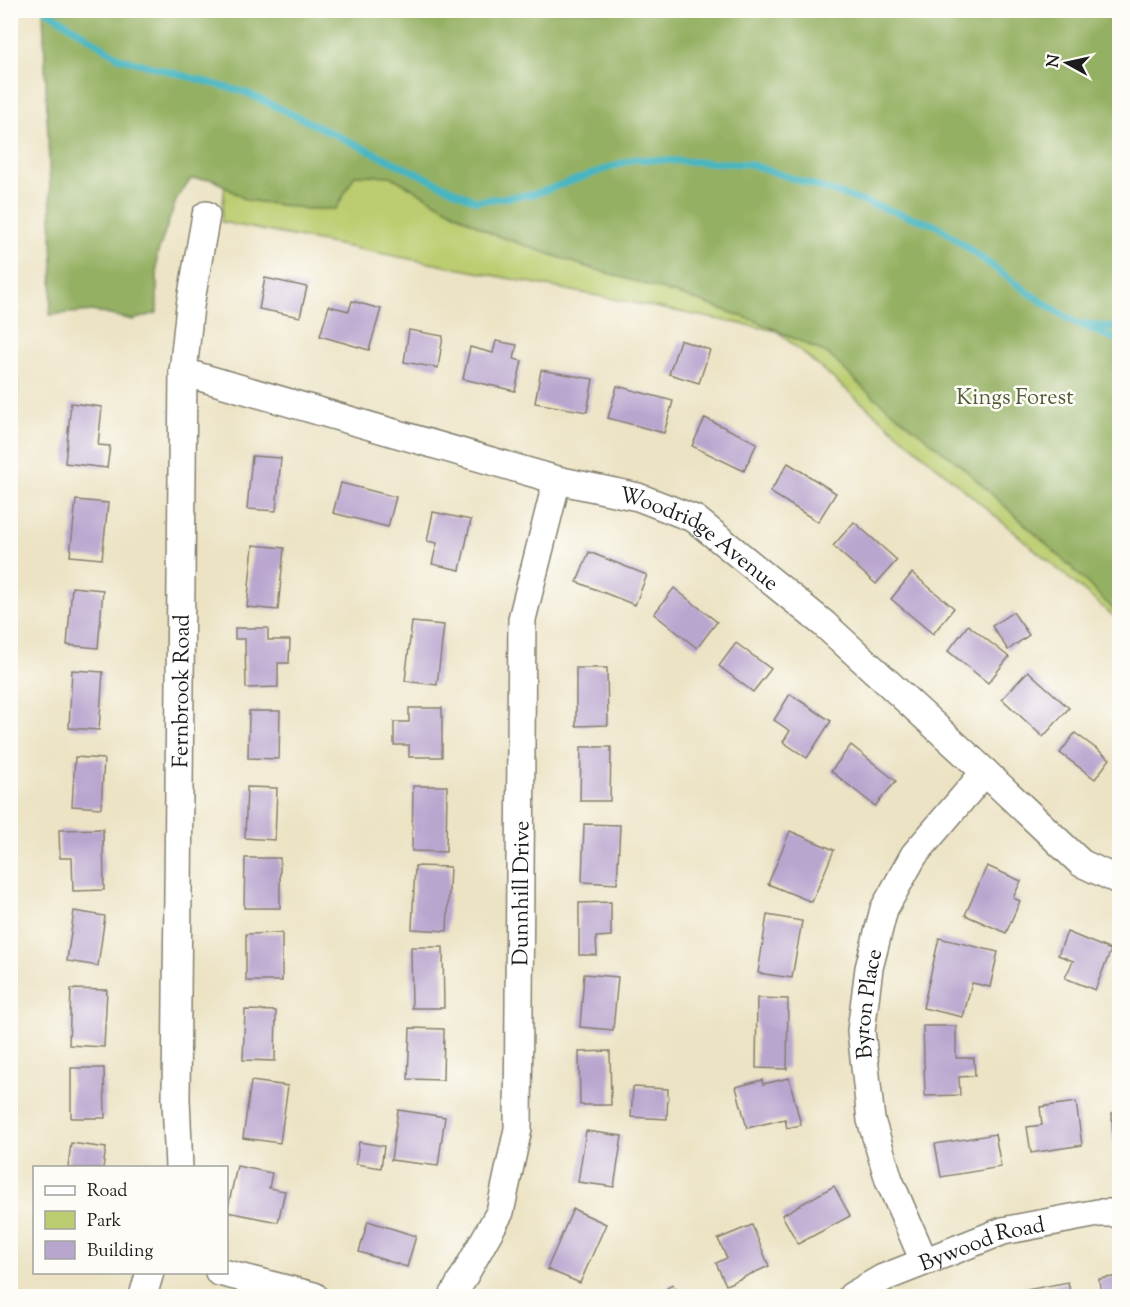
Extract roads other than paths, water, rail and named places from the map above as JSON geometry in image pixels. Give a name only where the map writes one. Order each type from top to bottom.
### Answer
[{"type":"street","name":"Fernbrook Road","points":[[179,1166],[176,1100],[183,372],[190,306],[206,215]]},
{"type":"street","name":"Woodridge Avenue","points":[[183,372],[557,480],[638,497],[695,519],[824,624],[1081,863],[1119,881]]},
{"type":"street","name":"Dunnhill Drive","points":[[453,1296],[500,1212],[518,1129],[522,619],[557,480]]},
{"type":"street","name":"Byron Place","points":[[924,1261],[889,1180],[871,1119],[861,1031],[869,968],[884,909],[914,855],[985,772]]},
{"type":"street","name":"Bywood Road","points":[[852,1296],[883,1278],[1003,1231],[1098,1213],[1119,1213]]},
{"type":"street","points":[[143,1296],[149,1274]]},
{"type":"street","points":[[227,1274],[314,1296]]},
{"type":"waterway","points":[[46,10],[120,58],[247,93],[476,201],[535,194],[634,159],[749,164],[938,226],[1029,293],[1072,321],[1120,341]]},
{"type":"waterway","points":[[1084,323],[1120,329]]},
{"type":"park label","name":"Kings Forest","points":[[1015,396]]}]
